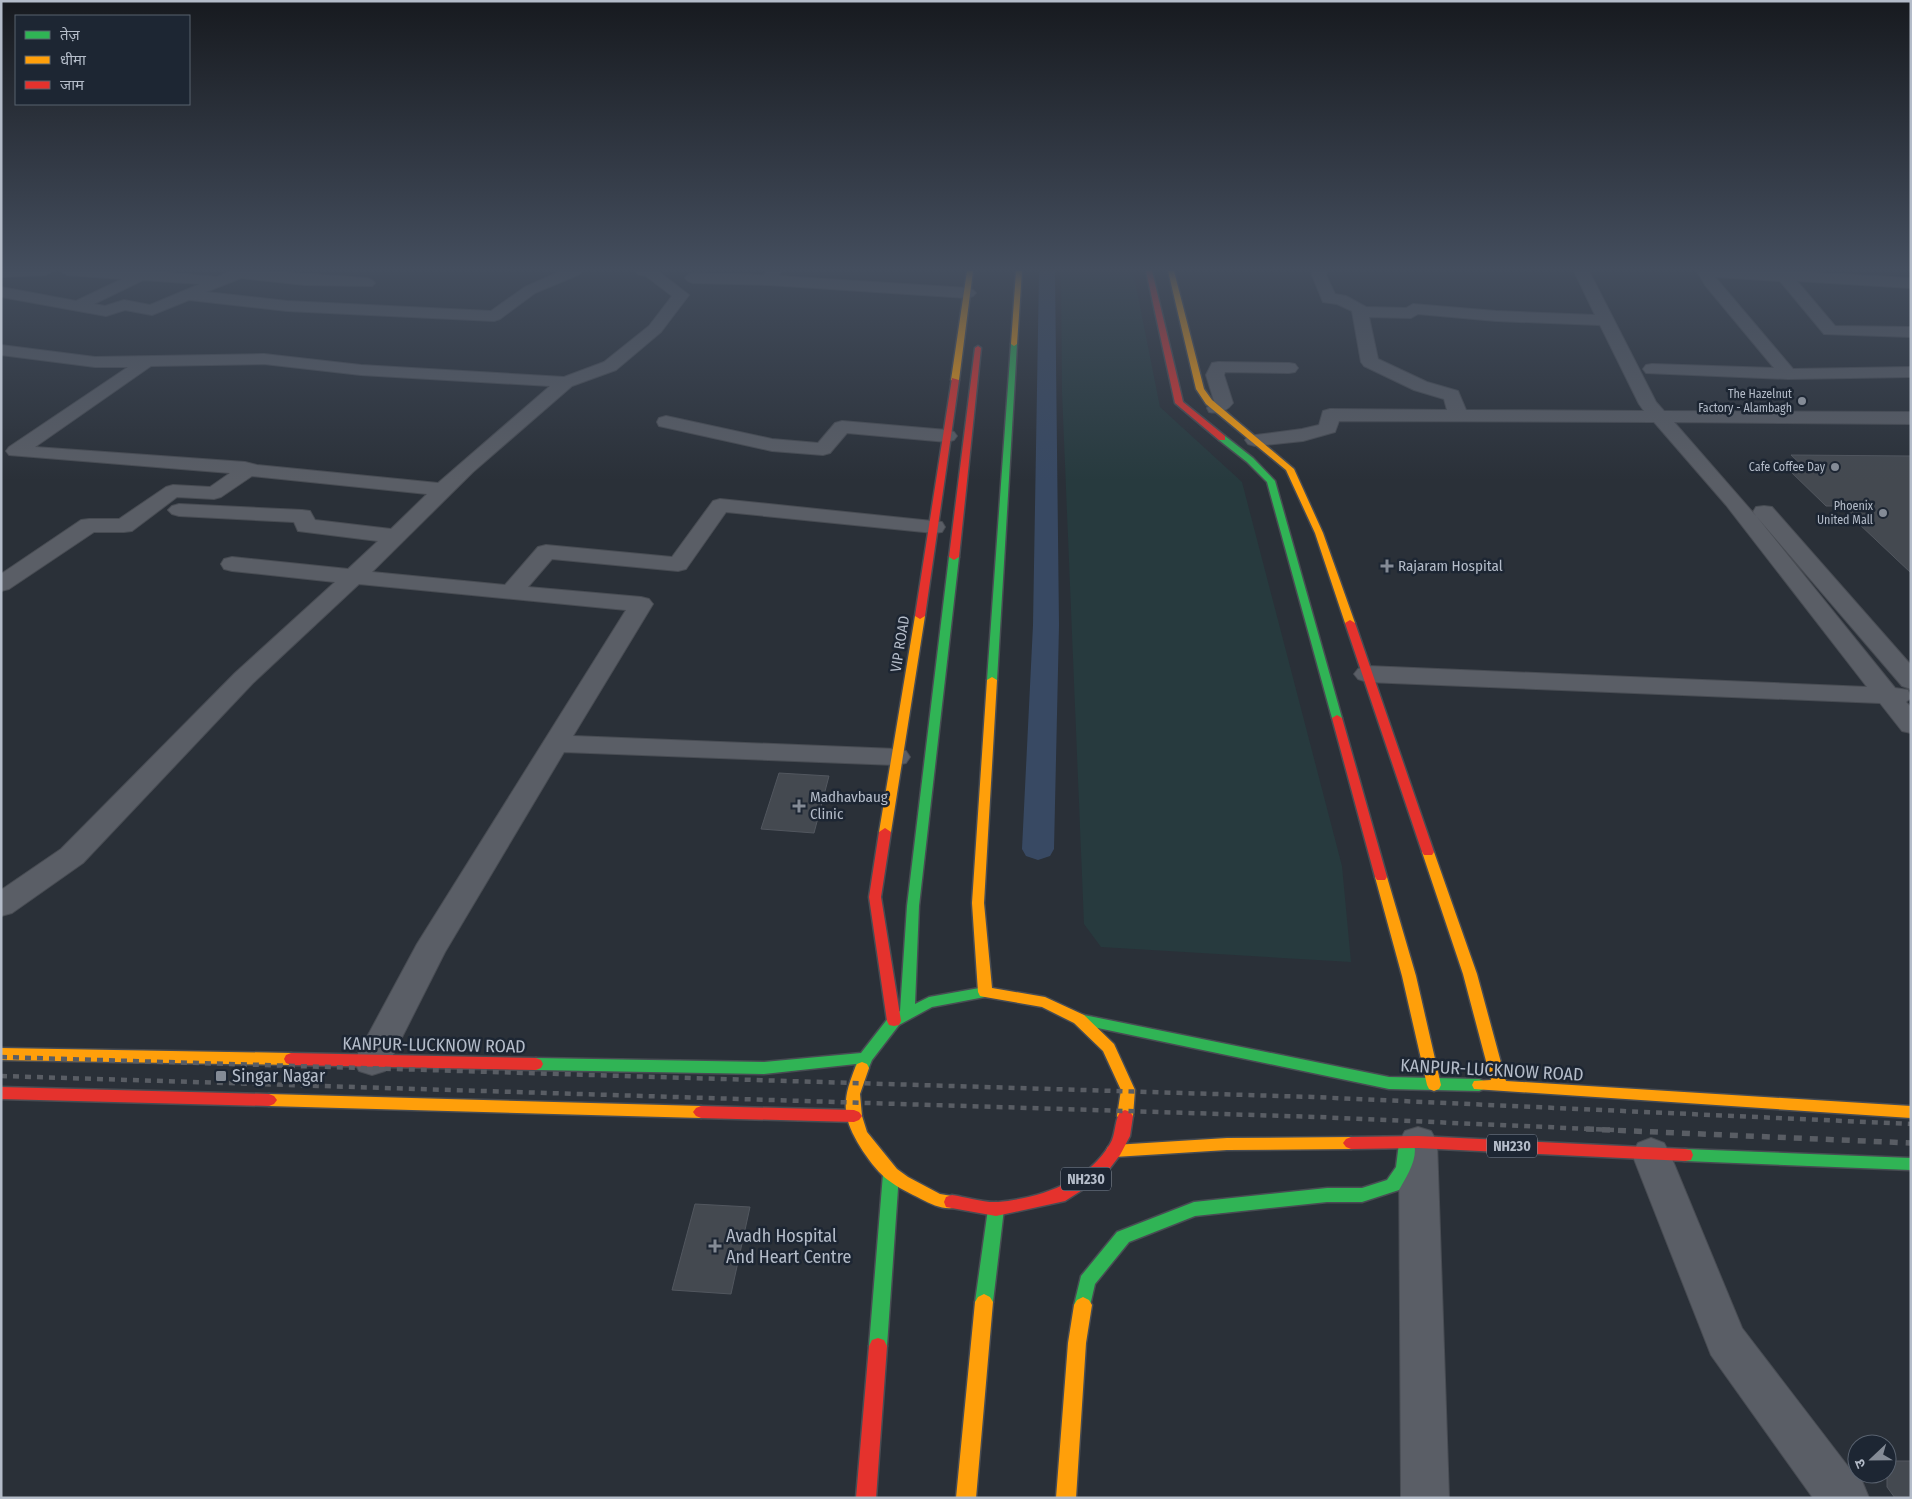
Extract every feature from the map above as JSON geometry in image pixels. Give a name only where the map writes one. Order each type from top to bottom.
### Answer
[{"type":"main road","name":"VIP ROAD","points":[[894,1021],[875,897],[934,527],[961,341]]},
{"type":"main road","points":[[907,1013],[913,906],[979,341]]},
{"type":"main road","points":[[985,992],[978,903],[1014,341]]},
{"type":"main road","points":[[1165,341],[1179,403],[1250,460],[1271,481],[1409,976],[1434,1085]]},
{"type":"main road","points":[[1188,341],[1200,389],[1209,402],[1290,469],[1319,533],[1470,974],[1500,1086]]},
{"type":"main road","points":[[953,396],[973,396]]},
{"type":"main road","points":[[1205,422],[1223,414]]},
{"type":"main road","name":"NH230","points":[[985,992],[1045,1002],[1078,1018],[1109,1048],[1128,1090],[1122,1136],[1114,1151],[1098,1171],[1058,1196],[996,1209],[938,1200],[902,1182],[891,1174],[860,1135],[854,1116],[853,1094],[865,1058],[894,1021],[907,1013],[930,1002],[985,992]]},
{"type":"main road","name":"KANPUR-LUCKNOW ROAD","points":[[1078,1018],[1389,1083],[1500,1086],[1911,1112]]},
{"type":"main road","name":"KANPUR-LUCKNOW ROAD","points":[[1,1054],[764,1068],[865,1058]]},
{"type":"main road","points":[[1,1093],[854,1116]]},
{"type":"main road","points":[[1066,1498],[1077,1343],[1087,1281],[1123,1237],[1194,1209],[1328,1195],[1362,1195],[1393,1185],[1404,1168],[1413,1142]]},
{"type":"main road","name":"NH230","points":[[1114,1151],[1227,1144],[1413,1142],[1911,1164]]},
{"type":"main road","points":[[866,1498],[891,1174]]},
{"type":"main road","points":[[966,1498],[981,1324],[996,1209]]},
{"type":"street","points":[[1,905],[72,856],[244,678],[444,490],[566,382],[610,366],[640,341]]},
{"type":"street","points":[[1366,341],[1370,362],[1436,394],[1452,396],[1458,416]]},
{"type":"street","points":[[1616,341],[1648,404],[1675,418],[1911,681]]},
{"type":"street","points":[[1637,341],[1672,406],[1675,418],[1733,502],[1899,696],[1911,725]]},
{"type":"street","points":[[1760,341],[1788,374]]},
{"type":"street","points":[[1,350],[95,362],[264,359],[361,370],[566,382]]},
{"type":"street","points":[[146,362],[16,451],[249,469],[444,490]]},
{"type":"street","points":[[1223,414],[1224,403],[1214,375],[1218,367],[1289,368]]},
{"type":"street","points":[[1652,369],[1788,374],[1911,372]]},
{"type":"street","points":[[1255,440],[1303,435],[1328,428],[1330,415],[1911,418]]},
{"type":"street","points":[[1675,418],[1911,425]]},
{"type":"street","points":[[666,422],[772,445],[823,449],[842,427],[947,436]]},
{"type":"street","points":[[1,584],[89,525],[124,526],[173,491],[214,493],[249,469]]},
{"type":"street","points":[[511,592],[546,552],[678,564],[720,505],[934,527]]},
{"type":"street","points":[[150,508],[302,516],[306,526],[396,536]]},
{"type":"street","points":[[232,564],[641,604],[429,952],[372,1061]]},
{"type":"street","points":[[1367,674],[1899,696]]},
{"type":"street","points":[[555,743],[896,757]]},
{"type":"street","points":[[1413,1142],[1425,1498]]},
{"type":"street","points":[[1651,1154],[1726,1342],[1836,1490],[1845,1498]]},
{"type":"green space","points":[[1062,341],[1147,341],[1160,407],[1242,482],[1342,866],[1351,962],[1101,947],[1084,924],[1062,392]]},
{"type":"building","name":"Phoenix United Mall","points":[[1791,455],[1911,456],[1911,573],[1840,506],[1826,506],[1789,470],[1807,470]]},
{"type":"building","points":[[779,773],[829,776],[814,833],[761,829]]},
{"type":"building","points":[[695,1204],[750,1207],[731,1294],[672,1290]]},
{"type":"building","points":[[1897,1461],[1911,1461],[1911,1498],[1895,1498],[1887,1484],[1897,1484]]},
{"type":"waterway","points":[[1038,849],[1046,625],[1047,341]]},
{"type":"railway","points":[[1,1057],[1313,1097],[1911,1124]]},
{"type":"railway","points":[[1,1076],[1318,1117],[1614,1130]]},
{"type":"railway","points":[[1586,1129],[1911,1143]]},
{"type":"traffic: fast","points":[[992,680],[1014,344]]},
{"type":"traffic: fast","points":[[1222,438],[1250,460],[1271,481],[1337,718]]},
{"type":"traffic: fast","points":[[907,1013],[913,906],[954,557]]},
{"type":"traffic: fast","points":[[862,1068],[865,1058],[894,1021],[929,1002],[985,992]]},
{"type":"traffic: fast","points":[[1079,1019],[1389,1083],[1479,1085]]},
{"type":"traffic: fast","points":[[536,1064],[764,1068],[865,1058]]},
{"type":"traffic: fast","points":[[1083,1305],[1087,1281],[1123,1237],[1194,1209],[1327,1195],[1362,1195],[1393,1185],[1404,1168],[1407,1143]]},
{"type":"traffic: fast","points":[[1685,1155],[1911,1164]]},
{"type":"traffic: fast","points":[[878,1346],[891,1174]]},
{"type":"traffic: fast","points":[[984,1302],[996,1209]]},
{"type":"traffic: slow","points":[[955,380],[960,341]]},
{"type":"traffic: slow","points":[[1188,341],[1200,389],[1209,402],[1290,469],[1319,533],[1350,623]]},
{"type":"traffic: slow","points":[[885,832],[920,616]]},
{"type":"traffic: slow","points":[[985,992],[978,903],[992,680]]},
{"type":"traffic: slow","points":[[1428,852],[1470,974],[1500,1086]]},
{"type":"traffic: slow","points":[[1381,877],[1409,976],[1434,1085]]},
{"type":"traffic: slow","points":[[985,992],[1045,1002],[1079,1019],[1109,1048],[1128,1090],[1125,1116]]},
{"type":"traffic: slow","points":[[1,1054],[291,1059]]},
{"type":"traffic: slow","points":[[862,1068],[853,1094],[854,1116],[860,1135],[891,1174],[902,1182],[938,1200],[952,1202]]},
{"type":"traffic: slow","points":[[1479,1085],[1911,1112]]},
{"type":"traffic: slow","points":[[269,1100],[701,1112]]},
{"type":"traffic: slow","points":[[1114,1151],[1227,1144],[1351,1143]]},
{"type":"traffic: slow","points":[[966,1498],[984,1302]]},
{"type":"traffic: slow","points":[[1066,1498],[1077,1343],[1083,1305]]},
{"type":"traffic: jam","points":[[1165,341],[1179,403],[1222,438]]},
{"type":"traffic: jam","points":[[954,557],[978,348]]},
{"type":"traffic: jam","points":[[920,616],[955,380]]},
{"type":"traffic: jam","points":[[1350,623],[1428,852]]},
{"type":"traffic: jam","points":[[1337,718],[1381,877]]},
{"type":"traffic: jam","points":[[885,832],[875,897],[894,1021]]},
{"type":"traffic: jam","points":[[291,1059],[536,1064]]},
{"type":"traffic: jam","points":[[1,1093],[269,1100]]},
{"type":"traffic: jam","points":[[701,1112],[854,1116]]},
{"type":"traffic: jam","points":[[952,1202],[996,1209],[1059,1196],[1098,1171],[1114,1151],[1122,1136],[1125,1116]]},
{"type":"traffic: jam","points":[[1351,1143],[1418,1142],[1685,1155]]},
{"type":"traffic: jam","points":[[866,1498],[878,1346]]},
{"type":"place","name":"The Hazelnut Factory - Alambagh","points":[[1802,401]]},
{"type":"place","name":"Cafe Coffee Day","points":[[1835,467]]},
{"type":"place","name":"Phoenix United Mall","points":[[1883,513]]},
{"type":"place","name":"Rajaram Hospital","points":[[1387,566]]},
{"type":"place","name":"Madhavbaug Clinic","points":[[799,806]]},
{"type":"place","name":"Singar Nagar","points":[[221,1076]]},
{"type":"place","name":"Avadh Hospital And Heart Centre","points":[[715,1246]]}]
